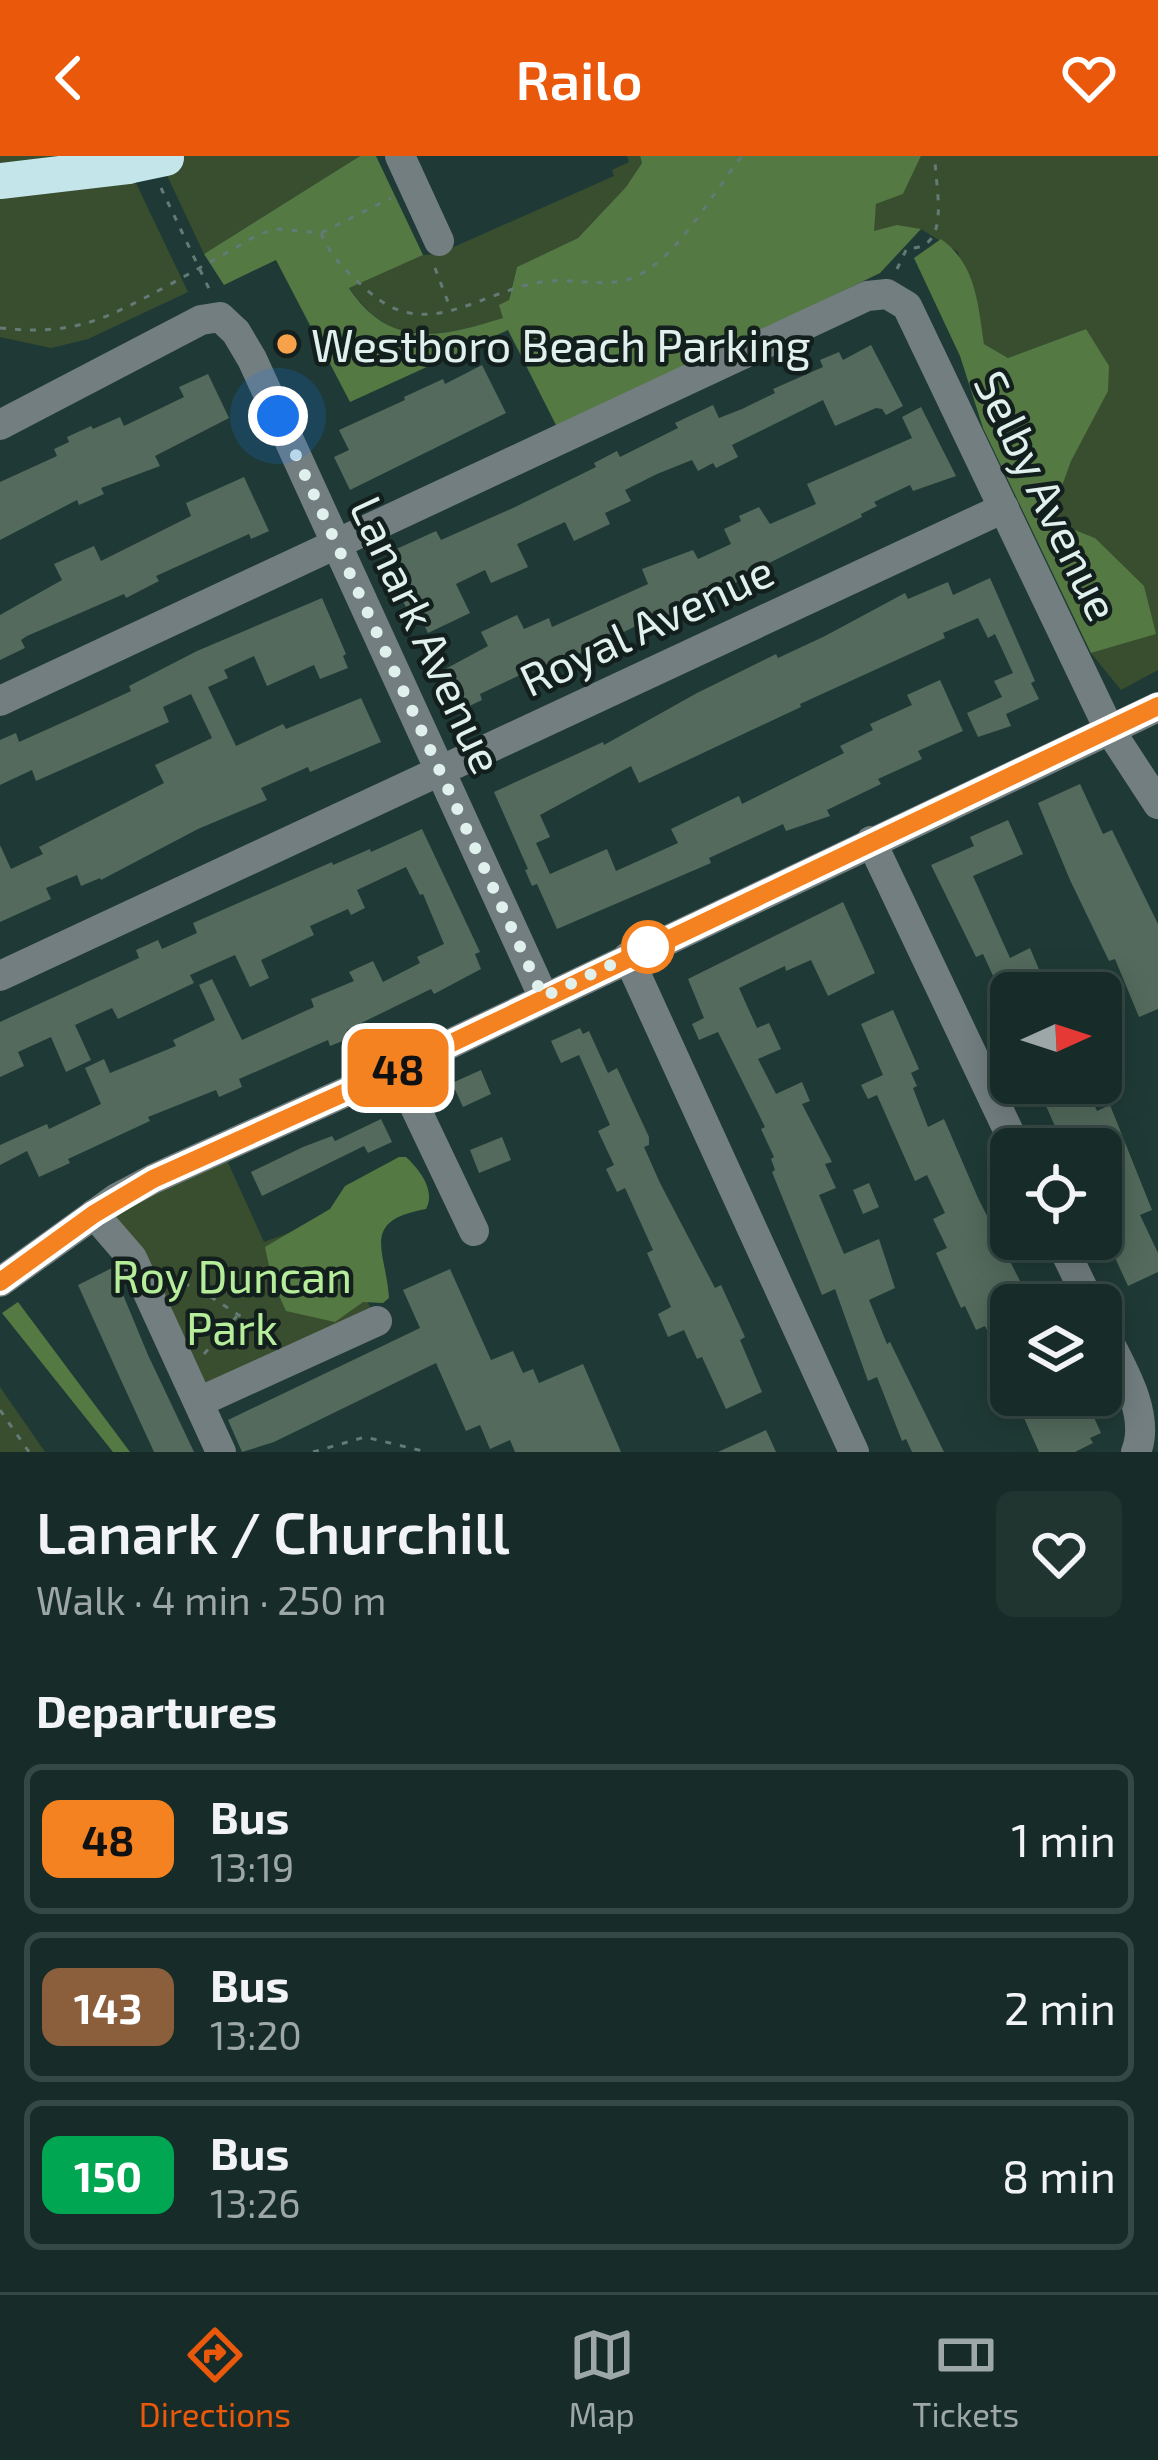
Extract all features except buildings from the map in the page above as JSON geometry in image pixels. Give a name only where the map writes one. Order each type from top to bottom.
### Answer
[{"type":"highway","points":[[0,181],[128,166],[167,167]]},
{"type":"street","points":[[400,156],[434,247]]},
{"type":"street","name":"Selby Avenue","points":[[337,547],[867,296],[887,294],[908,306],[1109,729],[1158,804]]},
{"type":"street","name":"Lanark Avenue","points":[[0,425],[202,320],[220,317],[236,332],[543,997]]},
{"type":"street","name":"Royal Avenue","points":[[0,976],[1004,508]]},
{"type":"street","points":[[0,701],[337,547]]},
{"type":"street","points":[[0,1241],[11,1274],[94,1214],[153,1179],[397,1069],[1158,706]]},
{"type":"street","points":[[871,841],[1007,1128]]},
{"type":"street","points":[[628,957],[854,1452]]},
{"type":"street","points":[[397,1069],[474,1231]]},
{"type":"street","points":[[94,1214],[128,1251],[221,1452]]},
{"type":"street","points":[[199,1402],[377,1322]]},
{"type":"street","points":[[1122,1375],[1142,1433],[1136,1452]]},
{"type":"path","points":[[321,233],[336,263],[384,306],[424,317],[527,285],[553,280],[608,283],[640,275],[672,248],[742,156]]},
{"type":"path","points":[[908,248],[921,248],[937,228],[940,205],[935,156]]},
{"type":"path","points":[[167,167],[201,268]]},
{"type":"path","points":[[0,328],[41,331],[97,322],[271,230],[321,233],[414,187]]},
{"type":"path","points":[[434,247],[452,311]]},
{"type":"path","points":[[148,1292],[170,1277],[238,1313],[278,1342],[289,1361]]},
{"type":"path","points":[[183,1369],[207,1352],[238,1313]]},
{"type":"path","points":[[0,1410],[29,1452]]},
{"type":"path","points":[[313,1452],[364,1437],[427,1452]]},
{"type":"green space","points":[[0,156],[123,156],[188,292],[88,339],[51,348],[0,337]]},
{"type":"green space","points":[[158,156],[360,156],[204,254]]},
{"type":"green space","points":[[360,156],[376,156],[423,255],[349,288],[382,322],[418,333],[459,330],[503,318],[499,305],[509,300],[517,267],[578,238],[626,187],[642,163],[640,156],[921,156],[903,194],[876,204],[874,231],[897,225],[921,229],[880,273],[558,429],[508,330],[350,402],[276,260],[224,285],[204,254]]},
{"type":"green space","points":[[627,156],[640,156],[642,163],[578,238],[517,267],[504,318],[438,333],[399,330],[365,307],[349,287],[423,255],[438,254],[614,176],[612,170],[629,162]]},
{"type":"green space","points":[[921,156],[1158,156],[1158,670],[1121,690],[1091,653],[1155,634],[1095,538],[1050,520],[1071,461],[1086,329],[1008,358],[984,344],[958,252],[921,229],[873,231],[876,204],[903,194]]},
{"type":"green space","points":[[941,239],[968,273],[984,344],[1008,358],[1086,329],[1109,366],[1108,391],[1071,461],[1050,520],[1095,538],[1144,586],[1156,634],[1091,653],[983,428],[960,356],[914,258]]},
{"type":"green space","name":"Roy Duncan Park","points":[[225,1156],[264,1242],[327,1219],[372,1311],[200,1390],[104,1218]]},
{"type":"green space","points":[[406,1157],[421,1174],[429,1202],[426,1209],[405,1214],[384,1230],[381,1240],[389,1298],[383,1303],[363,1302],[335,1322],[286,1311],[272,1280],[265,1247],[330,1209],[345,1186]]},
{"type":"green space","points":[[18,1302],[130,1452],[113,1452],[2,1313]]},
{"type":"green space","points":[[0,1387],[45,1452],[0,1452]]},
{"type":"bus line","name":"48","points":[[0,1282],[94,1214],[153,1179],[397,1069],[1158,706]]},
{"type":"place","name":"Westboro Beach Parking","points":[[287,344]]},
{"type":"route","points":[[278,416],[543,997],[648,947]]}]
